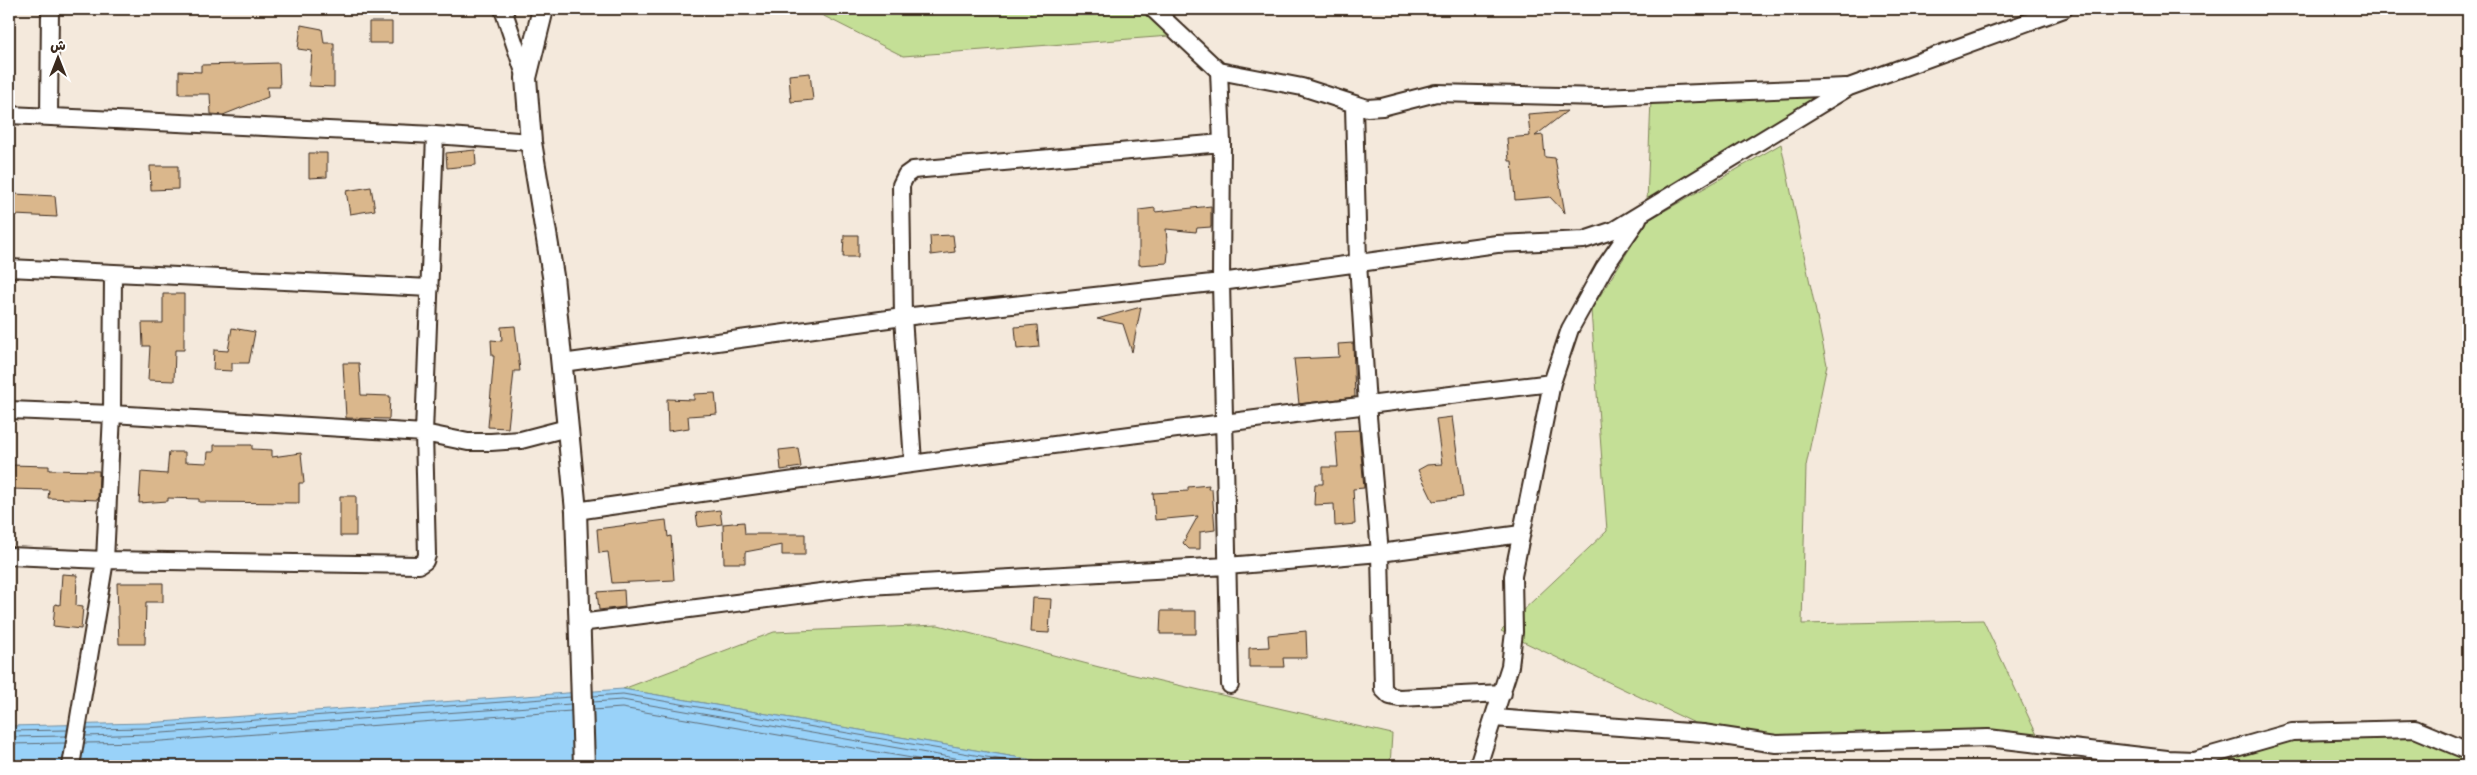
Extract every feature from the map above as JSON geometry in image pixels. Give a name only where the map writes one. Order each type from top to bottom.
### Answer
[{"type":"street","points":[[49,117],[50,9]]},
{"type":"street","points":[[503,9],[526,78],[531,142],[553,276],[576,511],[584,766]]},
{"type":"street","points":[[526,78],[543,9]]},
{"type":"street","points":[[1153,9],[1220,71],[1302,87],[1354,106],[1367,108],[1382,107],[1436,93],[1602,97],[1849,86]]},
{"type":"street","points":[[562,363],[903,317],[1221,282],[1497,244],[1584,240],[1614,230],[1849,86],[2064,9]]},
{"type":"street","points":[[1220,71],[1222,143],[1221,282],[1230,685]]},
{"type":"street","points":[[1354,106],[1358,263],[1367,405],[1380,553],[1383,689],[1390,696],[1503,693]]},
{"type":"street","points":[[9,115],[435,135],[531,142]]},
{"type":"street","points":[[9,556],[105,560],[419,565],[425,561],[427,555],[424,433],[435,135]]},
{"type":"street","points":[[914,462],[903,317],[901,186],[906,175],[914,170],[1222,143]]},
{"type":"street","points":[[1478,766],[1503,693],[1511,657],[1514,632],[1513,576],[1552,383],[1570,329],[1604,268],[1642,213]]},
{"type":"street","points":[[9,268],[430,288]]},
{"type":"street","points":[[71,766],[105,560],[112,414],[113,273]]},
{"type":"street","points":[[576,511],[914,462],[1224,422],[1552,383]]},
{"type":"street","points":[[9,410],[112,414],[424,433],[468,442],[521,440],[567,428]]},
{"type":"street","points":[[580,623],[868,586],[1227,566],[1380,553],[1521,534]]},
{"type":"street","points":[[1494,718],[1684,732],[1776,744],[1988,738],[2185,760],[2194,760],[2292,732],[2415,728],[2468,751]]},
{"type":"green space","points":[[810,9],[1145,9],[1170,36],[903,56]]},
{"type":"green space","points":[[1820,95],[1647,202],[1651,99]]},
{"type":"green space","points":[[1781,144],[1827,365],[1806,466],[1802,624],[1983,620],[2037,735],[1972,731],[1792,738],[1701,726],[1501,631],[1607,531],[1591,310],[1647,221]]},
{"type":"green space","points":[[938,625],[1099,667],[1392,734],[1390,766],[1067,766],[623,689],[774,632]]},
{"type":"green space","points":[[2415,733],[2468,756],[2468,766],[2200,766],[2292,738]]},
{"type":"water","points":[[623,689],[1067,766],[9,766],[9,726],[147,723]]},
{"type":"building","points":[[369,22],[392,22],[392,43],[369,43]]},
{"type":"building","points":[[301,25],[322,29],[324,43],[334,43],[334,87],[309,86],[312,51],[298,49]]},
{"type":"building","points":[[279,63],[280,87],[267,87],[268,97],[223,115],[211,114],[210,94],[179,94],[179,71],[201,72],[201,65]]},
{"type":"building","points":[[810,73],[813,100],[791,102],[789,75]]},
{"type":"building","points":[[1567,111],[1535,136],[1543,135],[1545,157],[1555,158],[1565,213],[1550,197],[1515,200],[1512,161],[1509,161],[1507,138],[1530,136],[1528,114]]},
{"type":"building","points":[[475,150],[476,165],[447,168],[446,153]]},
{"type":"building","points":[[309,153],[327,153],[327,177],[309,178]]},
{"type":"building","points":[[150,166],[178,166],[178,189],[151,190]]},
{"type":"building","points":[[371,187],[375,210],[350,214],[346,191]]},
{"type":"building","points":[[14,194],[55,196],[57,217],[14,215]]},
{"type":"building","points":[[1211,206],[1211,227],[1197,228],[1196,232],[1166,229],[1167,263],[1139,265],[1139,210],[1155,208],[1155,212]]},
{"type":"building","points":[[844,235],[858,235],[858,257],[843,257]]},
{"type":"building","points":[[953,235],[955,252],[931,255],[930,236]]},
{"type":"building","points":[[163,294],[184,294],[184,350],[175,350],[174,381],[148,380],[150,346],[143,346],[142,323],[163,323]]},
{"type":"building","points":[[1141,307],[1132,352],[1123,324],[1097,319]]},
{"type":"building","points":[[1037,325],[1039,347],[1017,349],[1015,327]]},
{"type":"building","points":[[515,326],[520,371],[514,371],[508,428],[488,427],[494,356],[492,356],[491,340],[502,341],[501,327]]},
{"type":"building","points":[[232,328],[255,332],[249,363],[232,363],[232,371],[213,370],[214,350],[228,351]]},
{"type":"building","points":[[1353,343],[1355,397],[1299,404],[1294,359],[1339,357],[1338,344]]},
{"type":"building","points":[[343,363],[359,363],[361,395],[390,396],[389,419],[346,418]]},
{"type":"building","points":[[715,393],[717,414],[688,416],[689,428],[668,431],[667,399],[694,400],[694,394]]},
{"type":"building","points":[[1452,417],[1463,497],[1433,501],[1418,470],[1427,465],[1442,464],[1436,419]]},
{"type":"building","points":[[1359,430],[1364,488],[1353,489],[1355,524],[1335,526],[1334,504],[1314,505],[1315,484],[1323,484],[1323,467],[1338,467],[1335,431]]},
{"type":"building","points":[[214,445],[252,445],[252,449],[272,450],[272,457],[301,453],[304,483],[299,483],[299,503],[199,502],[199,499],[168,498],[168,501],[139,503],[141,472],[167,474],[169,452],[185,452],[185,462],[207,463],[208,452],[214,452]]},
{"type":"building","points":[[798,448],[801,467],[781,470],[779,450]]},
{"type":"building","points":[[9,465],[49,466],[49,470],[99,471],[98,500],[48,498],[49,490],[9,489]]},
{"type":"building","points":[[1209,485],[1208,489],[1212,489],[1215,530],[1200,532],[1200,549],[1189,549],[1183,543],[1198,516],[1155,520],[1153,493],[1188,491],[1188,487]]},
{"type":"building","points":[[340,496],[356,496],[356,536],[340,536]]},
{"type":"building","points":[[720,510],[722,524],[698,527],[696,513]]},
{"type":"building","points":[[666,520],[668,537],[671,536],[674,580],[612,583],[608,552],[599,553],[597,529]]},
{"type":"building","points":[[744,522],[745,534],[805,534],[805,555],[782,555],[782,545],[745,552],[745,563],[724,563],[723,524]]},
{"type":"building","points":[[62,574],[77,575],[76,606],[83,607],[81,629],[53,626],[55,604],[60,605]]},
{"type":"building","points":[[117,583],[163,583],[163,602],[146,602],[145,644],[119,644]]},
{"type":"building","points":[[624,590],[625,607],[599,610],[597,592]]},
{"type":"building","points":[[1033,598],[1051,599],[1049,633],[1031,632]]},
{"type":"building","points":[[1161,611],[1196,611],[1196,634],[1160,634]]},
{"type":"building","points":[[1306,631],[1307,658],[1283,658],[1284,667],[1249,667],[1249,648],[1269,647],[1268,635]]}]
